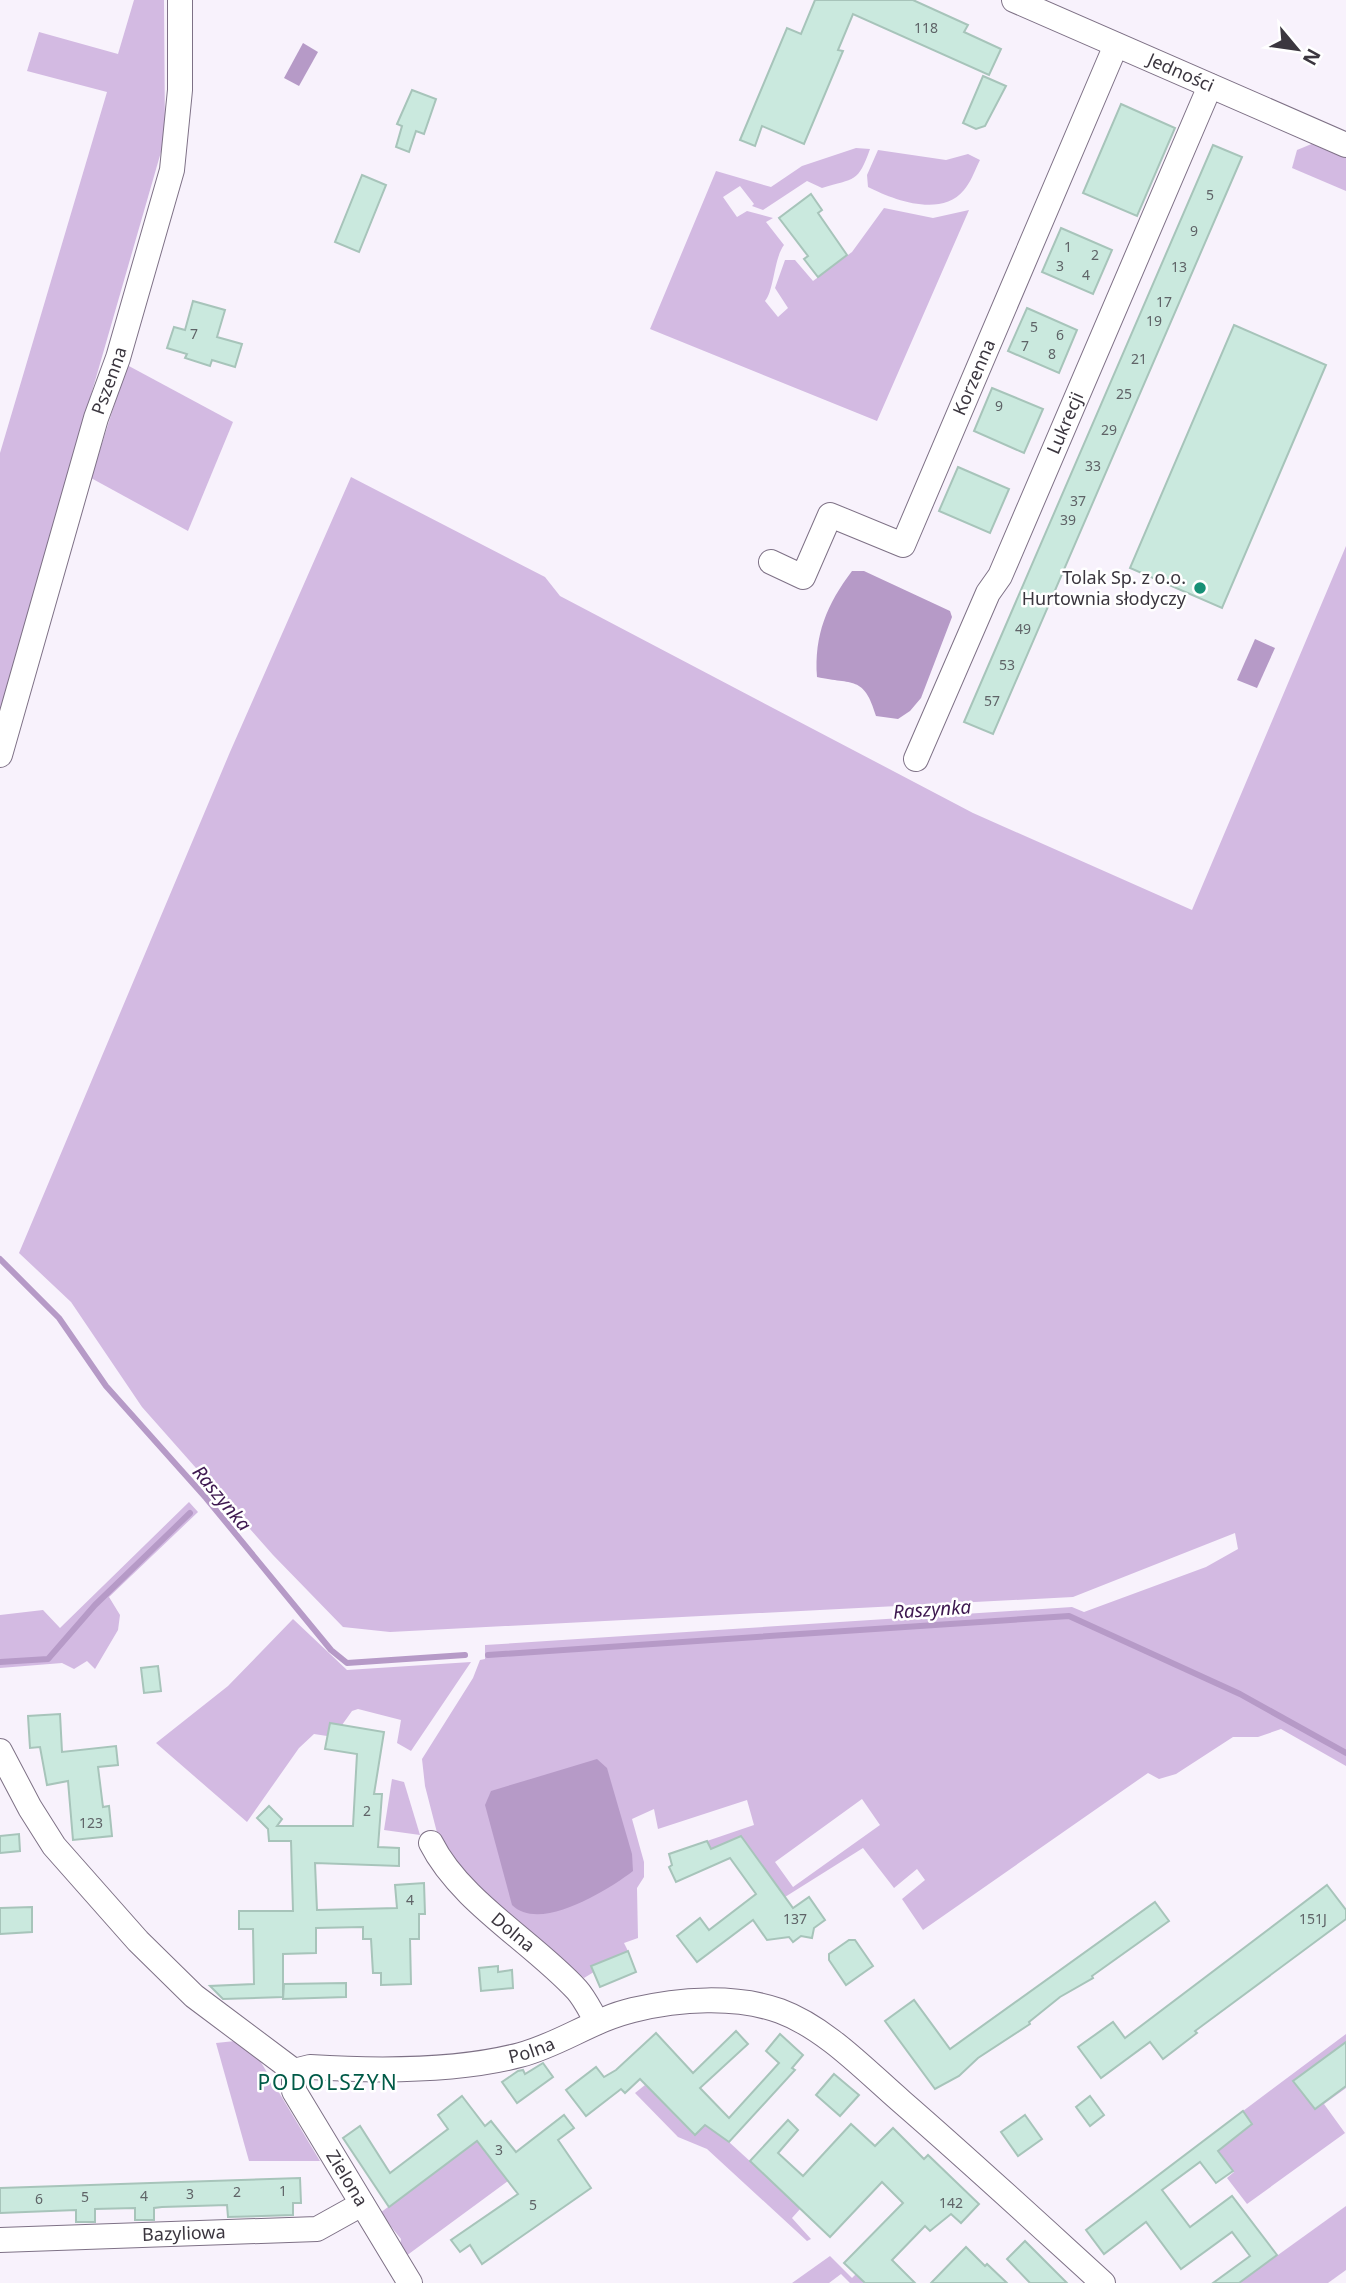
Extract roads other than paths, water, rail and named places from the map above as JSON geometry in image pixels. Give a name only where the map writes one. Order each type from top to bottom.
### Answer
[{"type":"street","name":"Pszenna","points":[[0,755],[24,681],[96,418],[117,358],[172,170],[180,90],[180,0]]},
{"type":"street","name":"Jedności","points":[[1014,0],[1346,145]]},
{"type":"street","name":"Korzenna","points":[[771,562],[803,577],[830,516],[903,545],[1116,45]]},
{"type":"street","name":"Lukrecji","points":[[916,759],[988,593],[1000,576],[1210,86]]},
{"type":"street","points":[[0,1751],[30,1808],[71,1867],[138,1941],[194,1996],[294,2071]]},
{"type":"street","name":"Dolna","points":[[431,1843],[439,1859],[461,1884],[579,1992],[597,2022]]},
{"type":"street","name":"Polna","points":[[294,2071],[310,2067],[436,2067],[521,2055],[617,2014],[667,2003],[718,2001],[765,2008],[797,2019],[838,2047],[934,2128],[1103,2283]]},
{"type":"street","name":"Zielona","points":[[294,2071],[294,2091],[410,2283]]},
{"type":"street","name":"Bazyliowa","points":[[0,2240],[317,2229],[362,2204]]},
{"type":"waterway","name":"Raszynka","points":[[0,1259],[59,1318],[106,1386],[206,1498],[331,1650],[347,1663],[465,1655]]},
{"type":"waterway","points":[[0,1662],[48,1659],[95,1605],[190,1513]]},
{"type":"waterway","name":"Raszynka","points":[[488,1655],[1069,1616],[1240,1694],[1346,1753]]},
{"type":"place","name":"Tolak Sp. z o.o. Hurtownia słodyczy","points":[[1200,588]]},
{"type":"district","name":"PODOLSZYN","points":[[328,2083]]}]
